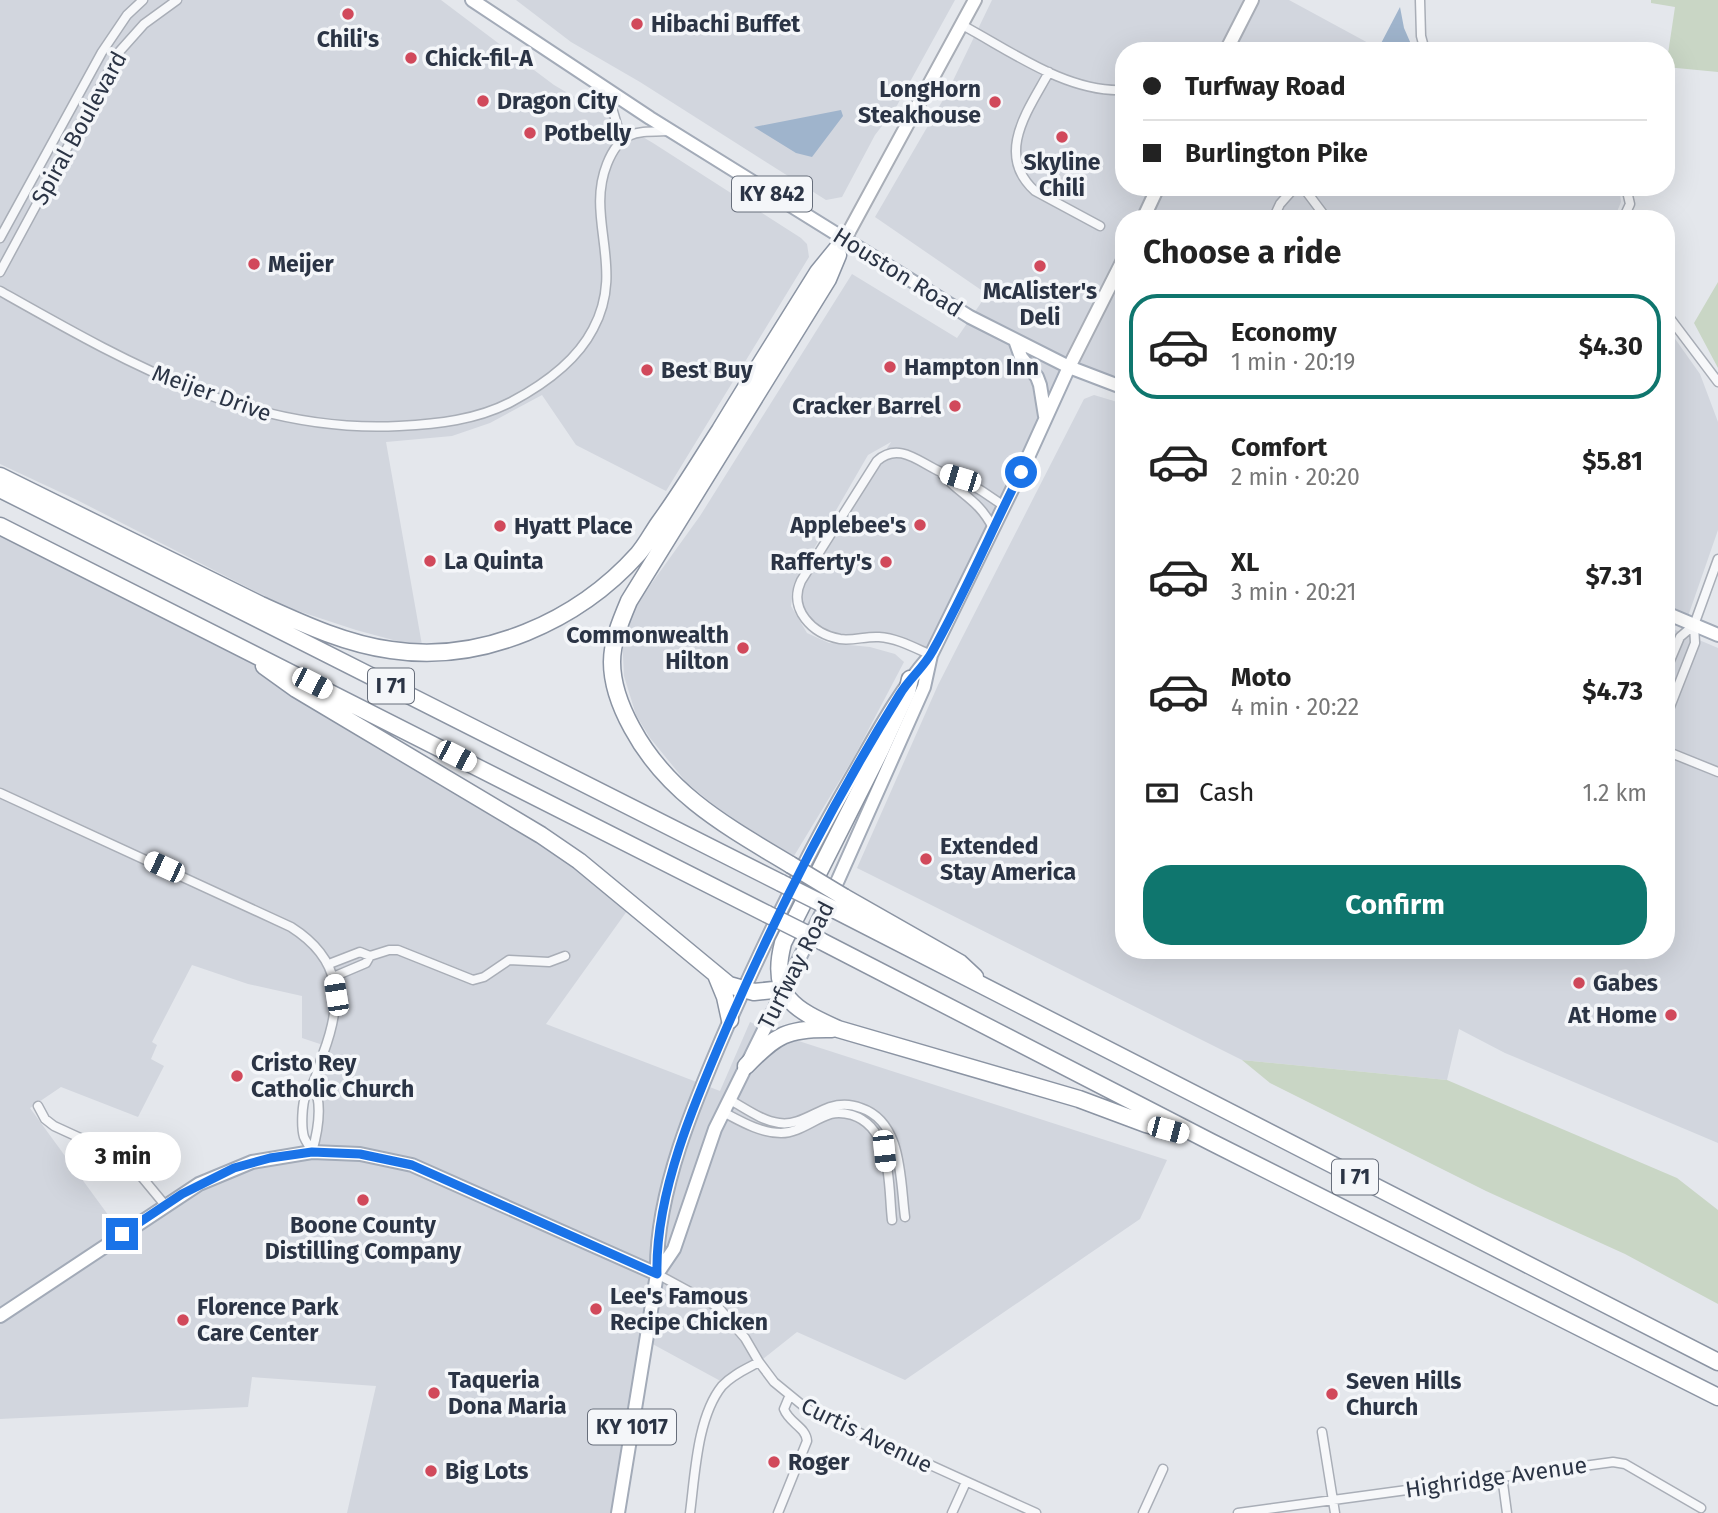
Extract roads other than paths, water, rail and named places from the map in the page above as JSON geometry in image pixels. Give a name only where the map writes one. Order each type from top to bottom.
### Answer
[{"type":"highway","points":[[0,476],[304,625],[349,641],[390,650],[424,653],[473,649],[544,625],[576,607],[639,553],[678,497],[818,272],[845,239]]},
{"type":"highway","points":[[840,904],[791,865],[716,820],[677,788],[638,739],[624,713],[616,690],[612,662],[616,633],[629,601],[828,279],[845,239]]},
{"type":"highway","name":"I 71","points":[[0,489],[781,883],[840,904],[960,963],[992,992],[1718,1362]]},
{"type":"highway","name":"I 71","points":[[0,526],[1718,1397]]},
{"type":"highway","points":[[240,646],[277,677],[541,835],[579,861],[729,985],[743,990],[783,989]]},
{"type":"highway","points":[[910,679],[907,692],[880,751],[783,943],[779,959],[783,989],[788,999],[801,1012],[838,1029],[1079,1099],[1146,1124],[1211,1142]]},
{"type":"highway","points":[[715,973],[725,997],[730,1020]]},
{"type":"highway","points":[[746,1066],[780,1035],[815,1029],[838,1029]]},
{"type":"main road","name":"Houston Road","points":[[472,0],[607,91],[970,317],[1015,341],[1115,384]]},
{"type":"main road","points":[[845,239],[975,0]]},
{"type":"main road","points":[[1231,42],[1252,0]]},
{"type":"main road","name":"Turfway Road","points":[[657,1274],[674,1249],[715,1129],[838,880],[924,687],[931,655],[1115,276]]},
{"type":"main road","points":[[1015,341],[1021,357],[1037,377],[1046,419]]},
{"type":"main road","points":[[1675,617],[1718,635]]},
{"type":"main road","name":"Turfway Road","points":[[618,1513],[657,1274],[656,1245],[668,1187],[700,1090],[743,990],[811,848],[910,679],[931,655]]},
{"type":"main road","points":[[0,1316],[199,1184],[234,1168],[270,1158],[312,1152],[360,1154],[412,1165],[657,1274]]},
{"type":"street","name":"Spiral Boulevard","points":[[0,238],[102,52],[127,15],[143,0]]},
{"type":"street","name":"Spiral Boulevard","points":[[0,272],[119,52],[144,24],[177,0]]},
{"type":"street","points":[[1420,0],[1423,42]]},
{"type":"street","points":[[962,24],[1082,87],[1115,90]]},
{"type":"street","points":[[1049,72],[1018,133],[1015,148],[1017,164],[1027,184],[1035,191],[1100,226]]},
{"type":"street","points":[[607,91],[619,140],[641,132],[671,131]]},
{"type":"street","name":"Meijer Drive","points":[[0,291],[152,372],[188,389],[243,407],[281,417],[351,426],[405,426],[458,421],[504,405],[537,387],[569,361],[592,332],[602,307],[607,282],[601,184],[607,163],[619,140]]},
{"type":"street","points":[[1675,325],[1718,382]]},
{"type":"street","points":[[931,655],[896,640],[879,637],[840,639],[827,635],[803,617],[798,608],[796,590],[883,456],[903,453],[914,456],[940,472],[960,478],[1004,506]]},
{"type":"street","points":[[940,472],[954,487],[980,506],[993,528]]},
{"type":"street","points":[[1675,694],[1695,643],[1694,625],[1718,559]]},
{"type":"street","points":[[1675,649],[1680,637],[1694,625]]},
{"type":"street","points":[[1675,755],[1718,772]]},
{"type":"street","points":[[0,793],[291,927],[314,945],[329,964],[336,995],[335,1014],[313,1084],[306,1092],[304,1136],[312,1152]]},
{"type":"street","points":[[329,964],[360,952],[370,956],[398,950],[473,980],[484,977],[509,960],[549,962],[565,956]]},
{"type":"street","points":[[334,977],[366,963],[370,956]]},
{"type":"street","points":[[312,1152],[317,1135],[318,1094],[313,1084]]},
{"type":"street","points":[[727,1107],[779,1124],[796,1122],[838,1104],[860,1107],[872,1112],[883,1121],[895,1145],[905,1217]]},
{"type":"street","points":[[38,1106],[54,1126],[124,1160],[165,1205]]},
{"type":"street","points":[[727,1107],[754,1127],[782,1133],[836,1112],[858,1117],[880,1138],[892,1220]]},
{"type":"street","name":"Curtis Avenue","points":[[657,1274],[718,1307],[745,1338],[774,1382],[789,1397],[822,1418],[1036,1513]]},
{"type":"street","points":[[690,1513],[698,1445],[708,1416],[723,1386],[734,1376],[759,1362]]},
{"type":"street","points":[[778,1513],[807,1441],[803,1430],[786,1416],[784,1409],[789,1397]]},
{"type":"street","points":[[1322,1433],[1335,1513]]},
{"type":"street","name":"Highridge Avenue","points":[[1238,1513],[1620,1462],[1701,1508]]},
{"type":"street","points":[[1143,1513],[1163,1469]]},
{"type":"street","points":[[1502,1476],[1507,1513]]},
{"type":"street","points":[[952,1513],[966,1482]]},
{"type":"water","points":[[1400,7],[1410,42],[1382,42]]},
{"type":"water","points":[[841,110],[843,116],[812,157],[796,153],[754,127]]},
{"type":"place","name":"Chili's","points":[[348,14]]},
{"type":"place","name":"Hibachi Buffet","points":[[637,24]]},
{"type":"place","name":"Chick-fil-A","points":[[411,58]]},
{"type":"place","name":"Dragon City","points":[[483,101]]},
{"type":"place","name":"LongHorn Steakhouse","points":[[995,102]]},
{"type":"place","name":"Potbelly","points":[[530,133]]},
{"type":"place","name":"Skyline Chili","points":[[1062,137]]},
{"type":"place","name":"Meijer","points":[[254,264]]},
{"type":"place","name":"McAlister's Deli","points":[[1040,266]]},
{"type":"place","name":"Hampton Inn","points":[[890,367]]},
{"type":"place","name":"Best Buy","points":[[647,370]]},
{"type":"place","name":"Cracker Barrel","points":[[955,406]]},
{"type":"place","name":"Applebee's","points":[[920,525]]},
{"type":"place","name":"Hyatt Place","points":[[500,526]]},
{"type":"place","name":"La Quinta","points":[[430,561]]},
{"type":"place","name":"Rafferty's","points":[[886,562]]},
{"type":"place","name":"Commonwealth Hilton","points":[[743,648]]},
{"type":"place","name":"Extended Stay America","points":[[926,859]]},
{"type":"place","name":"Gabes","points":[[1579,983]]},
{"type":"place","name":"At Home","points":[[1671,1015]]},
{"type":"place","name":"Cristo Rey Catholic Church","points":[[237,1076]]},
{"type":"place","name":"Boone County Distilling Company","points":[[363,1200]]},
{"type":"place","name":"Lee's Famous Recipe Chicken","points":[[596,1309]]},
{"type":"place","name":"Florence Park Care Center","points":[[183,1320]]},
{"type":"place","name":"Taqueria Dona Maria","points":[[434,1393]]},
{"type":"place","name":"Seven Hills Church","points":[[1332,1394]]},
{"type":"place","name":"Roger","points":[[774,1462]]},
{"type":"place","name":"Big Lots","points":[[431,1471]]}]
